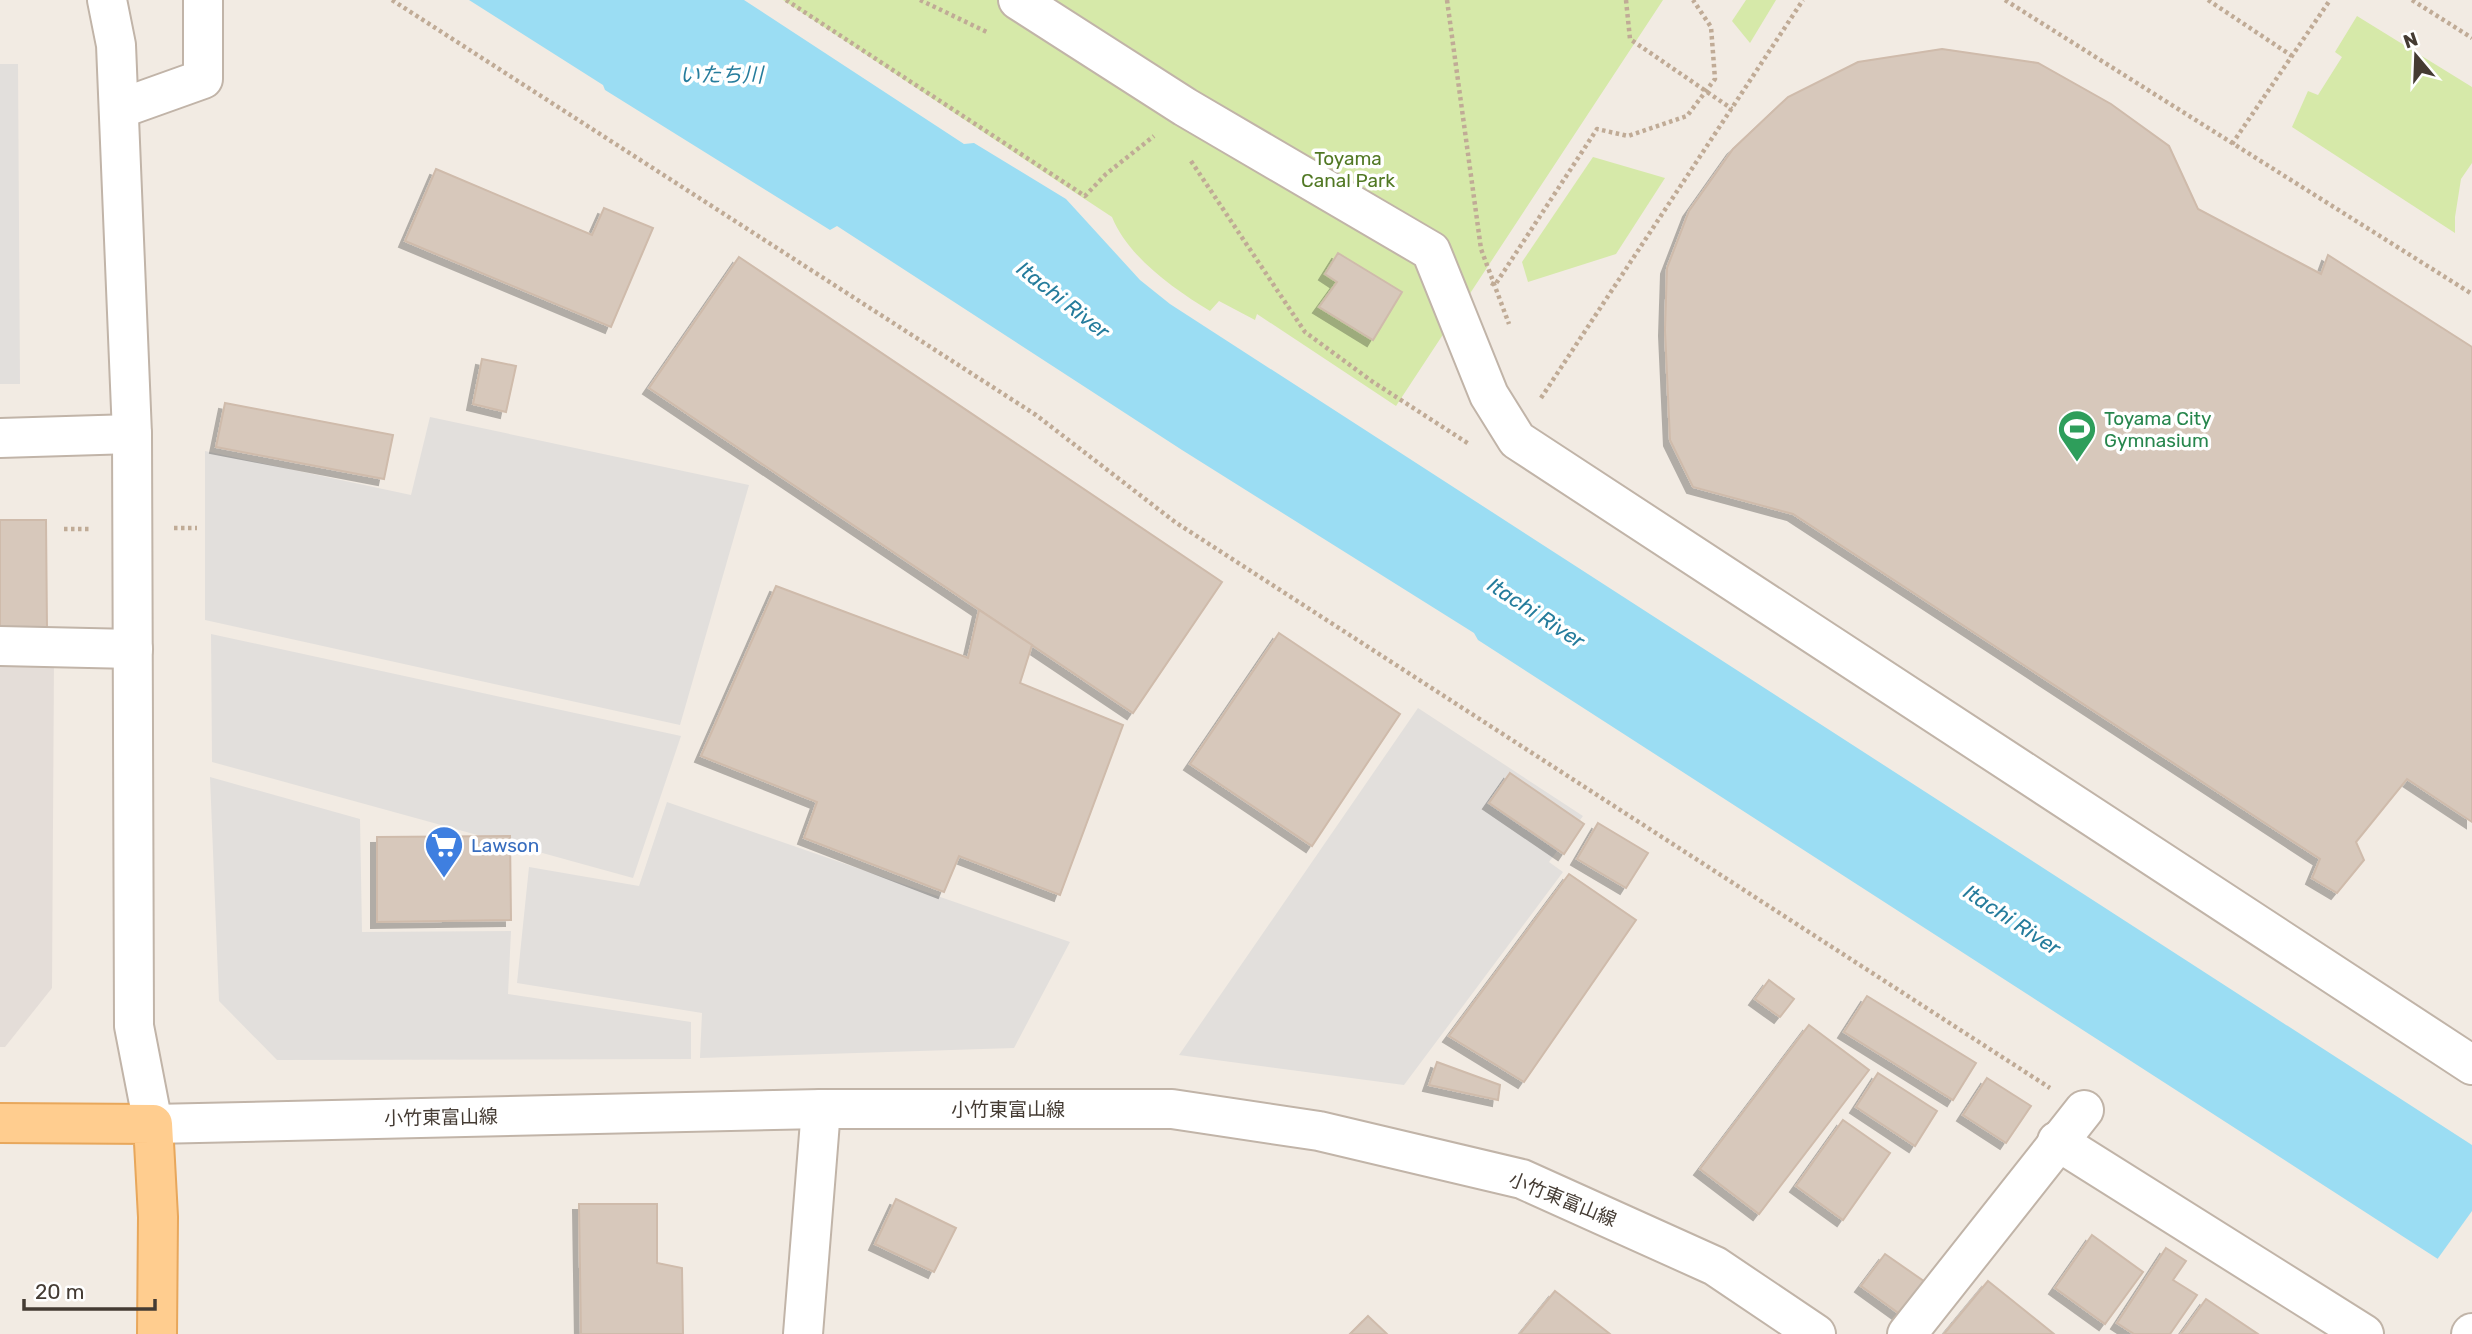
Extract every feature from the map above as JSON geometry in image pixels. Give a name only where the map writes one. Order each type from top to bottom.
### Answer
[{"type":"main road","points":[[0,1123],[153,1124],[158,1217],[157,1334]]},
{"type":"street","points":[[107,0],[116,46],[132,434],[134,1018],[153,1124]]},
{"type":"street","points":[[118,108],[202,79],[203,0]]},
{"type":"street","points":[[1018,0],[1185,107],[1431,251],[1489,395],[1517,440],[2472,1065]]},
{"type":"street","points":[[0,438],[132,434]]},
{"type":"street","points":[[0,646],[133,649]]},
{"type":"street","points":[[803,1334],[821,1108]]},
{"type":"street","name":"小竹東富山線","points":[[153,1124],[821,1108],[1171,1109],[1318,1130],[1522,1179],[1715,1266],[1816,1334]]},
{"type":"street","points":[[1907,1334],[2084,1110]]},
{"type":"street","points":[[2057,1141],[2364,1334]]},
{"type":"path","points":[[392,0],[1035,415],[1175,522],[2084,1110]]},
{"type":"path","points":[[786,0],[1085,196],[1106,174],[1164,129]]},
{"type":"path","points":[[1447,0],[1481,249],[1514,337]]},
{"type":"path","points":[[1626,0],[1630,39],[1732,109]]},
{"type":"path","points":[[1495,285],[1597,129],[1628,136],[1640,132],[1687,116],[1706,92],[1715,79],[1711,27],[1693,0]]},
{"type":"path","points":[[1533,389],[1538,402],[1804,0]]},
{"type":"path","points":[[2005,0],[2472,294]]},
{"type":"path","points":[[2208,0],[2292,56]]},
{"type":"path","points":[[2232,144],[2330,0]]},
{"type":"path","points":[[2412,0],[2472,38]]},
{"type":"path","points":[[1431,251],[1495,285]]},
{"type":"shaded area","points":[[0,64],[18,64],[20,384],[0,384]]},
{"type":"shaded area","points":[[430,417],[749,485],[680,725],[205,620],[205,451],[411,495]]},
{"type":"shaded area","points":[[211,634],[681,736],[633,878],[212,762]]},
{"type":"shaded area","points":[[0,659],[54,660],[52,988],[5,1047],[0,1047]]},
{"type":"shaded area","points":[[1418,708],[1583,816],[1549,862],[1563,872],[1404,1085],[1179,1055]]},
{"type":"shaded area","points":[[210,777],[360,819],[362,932],[511,931],[508,994],[691,1022],[691,1059],[277,1060],[219,1001]]},
{"type":"shaded area","points":[[667,802],[1070,942],[1014,1048],[700,1058],[702,1013],[517,983],[529,867],[639,886]]},
{"type":"green space","name":"Toyama Canal Park","points":[[783,0],[1663,0],[1396,406],[1257,314],[1255,320],[1219,301],[1210,311],[1196,302],[1167,282],[1141,259],[1119,232],[1112,217]]},
{"type":"green space","points":[[1746,0],[1776,0],[1750,43],[1732,21]]},
{"type":"green space","points":[[2357,16],[2472,87],[2472,163],[2461,179],[2455,233],[2292,127],[2308,91],[2318,95],[2342,57],[2335,52]]},
{"type":"green space","points":[[1593,157],[1665,178],[1616,254],[1528,282],[1522,262]]},
{"type":"water","name":"いたち川","points":[[469,0],[744,0],[964,144],[974,143],[1066,199],[1140,280],[1170,304],[2472,1145],[2472,1281],[1478,640],[1474,633],[1182,450],[837,226],[830,230],[605,90],[603,85]]},
{"type":"pier","points":[[2472,1211],[2472,1284],[2436,1261]]},
{"type":"building","name":"Toyama City Gymnasium","points":[[1942,49],[2038,63],[2111,104],[2169,146],[2198,209],[2321,274],[2328,255],[2472,347],[2472,822],[2407,779],[2356,842],[2364,860],[2337,893],[2312,878],[2320,859],[1793,514],[1693,487],[1670,440],[1665,330],[1667,268],[1689,211],[1733,149],[1788,97],[1858,62]]},
{"type":"building","points":[[436,169],[592,235],[604,208],[653,228],[611,327],[405,241]]},
{"type":"building","points":[[1338,253],[1402,292],[1373,340],[1319,307],[1337,282],[1325,274]]},
{"type":"building","points":[[739,257],[1222,582],[1133,713],[649,388]]},
{"type":"building","points":[[482,359],[516,366],[506,412],[473,404]]},
{"type":"building","points":[[225,403],[393,435],[384,479],[216,447]]},
{"type":"building","points":[[0,520],[46,520],[47,630],[0,630]]},
{"type":"building","points":[[776,586],[968,658],[979,610],[1032,645],[1020,683],[1123,725],[1060,895],[959,856],[944,892],[804,838],[817,802],[701,756]]},
{"type":"building","points":[[1279,633],[1400,714],[1312,846],[1190,764]]},
{"type":"building","points":[[1510,773],[1584,824],[1564,854],[1489,803]]},
{"type":"building","points":[[1598,823],[1648,853],[1626,888],[1577,859]]},
{"type":"building","name":"Lawson","points":[[510,836],[511,920],[377,922],[377,837]]},
{"type":"building","points":[[1569,874],[1636,920],[1524,1082],[1449,1036]]},
{"type":"building","points":[[1769,980],[1794,999],[1780,1017],[1755,999]]},
{"type":"building","points":[[1867,996],[1976,1063],[1953,1100],[1844,1032]]},
{"type":"building","points":[[1809,1025],[1869,1070],[1759,1214],[1700,1169]]},
{"type":"building","points":[[1437,1062],[1500,1085],[1498,1100],[1429,1085]]},
{"type":"building","points":[[1878,1073],[1937,1111],[1915,1146],[1856,1107]]},
{"type":"building","points":[[1987,1078],[2031,1106],[2006,1143],[1963,1115]]},
{"type":"building","points":[[1843,1120],[1890,1153],[1843,1220],[1796,1186]]},
{"type":"building","points":[[896,1199],[956,1228],[934,1272],[875,1244]]},
{"type":"building","points":[[579,1204],[657,1204],[657,1263],[682,1268],[683,1334],[581,1334]]},
{"type":"building","points":[[2092,1235],[2143,1272],[2105,1324],[2055,1288]]},
{"type":"building","points":[[2166,1248],[2186,1261],[2173,1280],[2197,1295],[2170,1334],[2134,1334],[2117,1323]]},
{"type":"building","points":[[1885,1254],[1928,1284],[1904,1317],[1861,1286]]},
{"type":"building","points":[[1988,1281],[2054,1334],[1944,1334]]},
{"type":"building","points":[[1555,1291],[1610,1334],[1520,1334]]},
{"type":"building","points":[[2206,1299],[2258,1334],[2181,1334]]},
{"type":"building","points":[[1368,1316],[1387,1334],[1350,1334]]},
{"type":"place","name":"Toyama City Gymnasium","points":[[2077,463]]},
{"type":"place","name":"Lawson","points":[[444,879]]},
{"type":"water label","name":"Itachi River","points":[[1063,300]]},
{"type":"water label","name":"Itachi River","points":[[1536,613]]},
{"type":"water label","name":"Itachi River","points":[[2012,920]]}]
